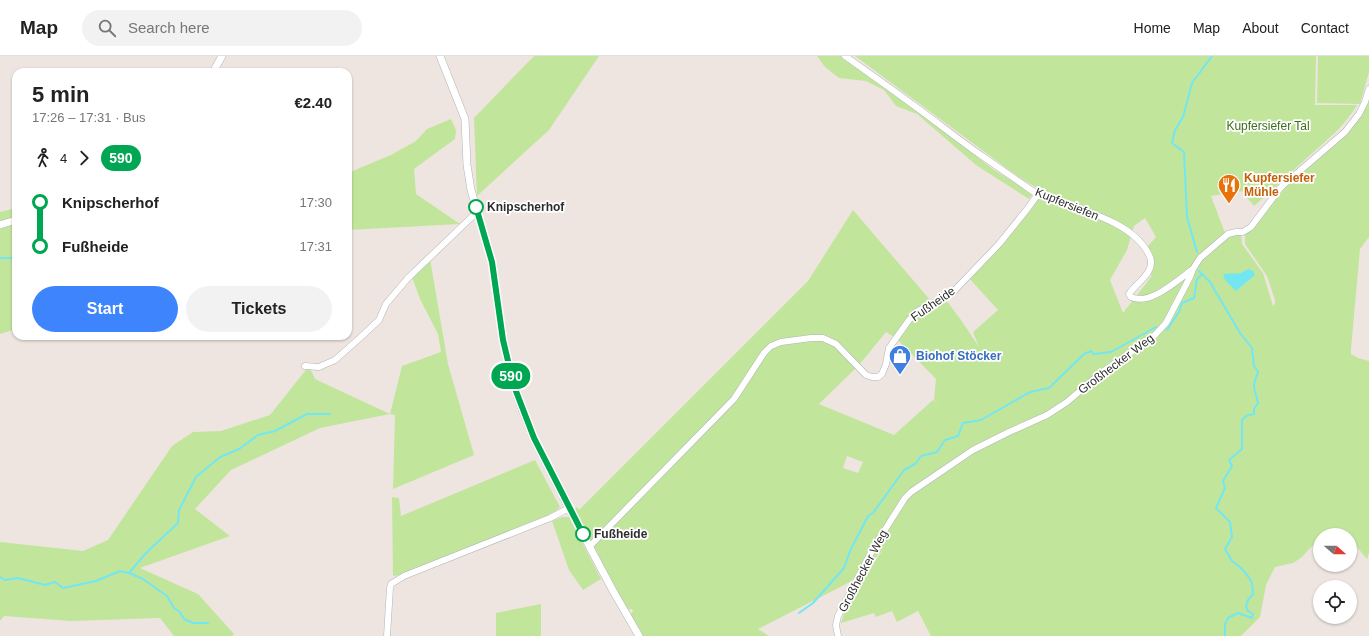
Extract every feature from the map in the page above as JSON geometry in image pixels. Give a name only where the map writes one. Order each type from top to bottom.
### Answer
[{"type":"street","points":[[215,68],[222,56]]},
{"type":"street","points":[[440,56],[461,106],[466,123],[468,176],[492,262],[503,340],[514,386],[534,438],[569,508],[639,636]]},
{"type":"street","name":"Kupfersiefen","points":[[845,56],[962,142],[1038,194],[1113,222],[1137,238],[1146,250],[1151,261],[1151,265],[1149,271],[1129,294],[1131,297],[1141,298],[1158,294],[1193,269]]},
{"type":"street","name":"Großhecker Weg","points":[[838,636],[836,625],[838,616],[874,547],[905,498],[911,492],[973,450],[1047,415],[1067,402],[1107,369],[1154,336],[1166,323],[1200,258],[1228,234],[1243,232],[1251,227],[1281,187],[1345,132],[1365,102],[1369,89]]},
{"type":"street","name":"Fußheide","points":[[590,546],[734,399],[764,353],[771,346],[781,342],[823,338],[836,344],[866,375],[878,377],[882,374],[886,364],[889,348],[909,320],[918,311],[954,291],[999,244],[1038,194]]},
{"type":"street","points":[[305,366],[319,367],[335,360],[370,330],[381,317],[386,304],[408,278],[477,212]]},
{"type":"street","points":[[0,225],[12,221]]},
{"type":"street","points":[[388,636],[391,584],[404,576],[550,518],[569,508]]},
{"type":"green space","points":[[534,56],[599,56],[549,130],[477,196],[474,118]]},
{"type":"green space","points":[[817,56],[841,56],[919,111],[994,170],[1033,194],[1029,199],[976,165],[917,114],[896,106],[884,90],[866,81],[839,78],[825,67]]},
{"type":"green space","name":"Kupfersiefer Tal","points":[[855,56],[1316,56],[1315,105],[1357,105],[1347,120],[1254,206],[1242,191],[1211,196],[1225,233],[1225,239],[1241,234],[1242,244],[1263,273],[1273,306],[1275,304],[1275,300],[1267,276],[1245,244],[1245,234],[1250,231],[1291,181],[1347,134],[1361,116],[1369,96],[1369,237],[1360,249],[1351,349],[1351,354],[1369,361],[1369,553],[1367,559],[1357,547],[1357,528],[1313,528],[1313,546],[1302,557],[1293,563],[1275,567],[1266,585],[1260,617],[1241,636],[931,636],[918,611],[897,622],[892,611],[876,617],[874,613],[841,623],[846,607],[855,588],[883,550],[850,582],[758,629],[769,636],[643,636],[630,615],[633,611],[632,609],[627,610],[594,547],[597,542],[736,400],[769,350],[783,343],[830,342],[857,367],[819,404],[894,435],[933,400],[939,405],[934,400],[936,379],[897,339],[916,315],[946,300],[979,347],[973,332],[998,310],[969,278],[1037,200],[1041,198],[1043,192],[1013,173]],"holes":[[[1145,218],[1156,237],[1148,246],[1153,263],[1151,277],[1123,313],[1110,280],[1127,250],[1134,226]],[[1242,273],[1255,275],[1242,285],[1223,275]],[[847,456],[863,462],[858,473],[843,468]]]},
{"type":"green space","points":[[1318,56],[1369,56],[1369,72],[1360,104],[1317,103]]},
{"type":"green space","points":[[451,119],[456,130],[455,139],[414,169],[416,194],[460,224],[352,230],[352,171],[391,155],[416,141],[427,129]]},
{"type":"green space","points":[[12,209],[12,330],[0,334],[0,212]]},
{"type":"green space","points":[[853,210],[931,301],[913,311],[894,337],[886,332],[859,365],[841,346],[829,337],[817,335],[773,342],[739,388],[711,421],[591,542],[573,511],[577,507],[579,510],[808,281]]},
{"type":"green space","points":[[430,259],[448,364],[474,455],[393,489],[395,415],[390,414],[402,366],[441,352],[438,334],[420,299],[412,277]]},
{"type":"green space","points":[[309,366],[315,379],[390,414],[320,428],[231,470],[195,509],[230,536],[140,568],[198,594],[234,634],[232,636],[174,636],[160,618],[71,621],[4,616],[0,621],[0,542],[83,551],[108,540],[172,446],[193,432],[221,431],[270,415]]},
{"type":"green space","points":[[535,460],[560,507],[553,513],[404,574],[393,576],[392,497],[399,498],[401,516]]},
{"type":"green space","points":[[562,517],[569,517],[601,579],[583,590],[569,570],[552,521]]},
{"type":"green space","points":[[541,604],[541,636],[496,636],[496,613]]},
{"type":"water","points":[[1248,269],[1253,271],[1255,275],[1236,291],[1225,280],[1223,274],[1241,273]]},
{"type":"waterway","points":[[1197,252],[1187,217],[1184,152],[1172,143],[1175,130],[1183,117],[1192,83],[1212,56]]},
{"type":"waterway","points":[[0,258],[12,258]]},
{"type":"waterway","points":[[1199,271],[1210,282],[1240,333],[1252,348],[1254,366],[1258,372],[1254,382],[1254,390],[1258,403],[1254,409],[1254,414],[1246,416],[1242,420],[1242,449],[1229,460],[1232,466],[1223,481],[1225,488],[1216,508],[1230,522],[1232,537],[1225,549],[1232,561],[1240,567],[1252,583],[1253,594],[1248,600],[1246,607],[1248,611],[1253,614],[1252,618],[1238,613],[1228,618],[1225,624],[1225,636]]},
{"type":"waterway","points":[[1167,330],[1179,312],[1182,303],[1194,298],[1197,279],[1202,274]]},
{"type":"waterway","points":[[799,613],[813,603],[844,568],[850,551],[868,516],[873,513],[904,470],[915,464],[921,456],[937,452],[945,440],[958,436],[963,423],[981,420],[1030,392],[1049,388],[1084,354],[1091,351],[1094,354],[1111,352],[1156,327]]},
{"type":"waterway","points":[[0,577],[5,580],[18,578],[45,585],[55,582],[63,588],[96,581],[120,571],[129,573],[146,553],[178,523],[179,510],[196,477],[220,457],[239,449],[258,435],[275,431],[307,414],[330,414]]},
{"type":"waterway","points":[[129,573],[143,579],[167,596],[174,608],[179,611],[184,619],[193,623],[208,623]]},
{"type":"bus line","name":"590","points":[[476,207],[492,262],[503,340],[514,386],[534,438],[583,534]]},
{"type":"place","name":"Kupfersiefer Mühle","points":[[1229,204]]},
{"type":"place","name":"Knipscherhof","points":[[476,207]]},
{"type":"place","name":"Biohof Stöcker","points":[[900,376]]},
{"type":"place","name":"Fußheide","points":[[583,534]]}]
